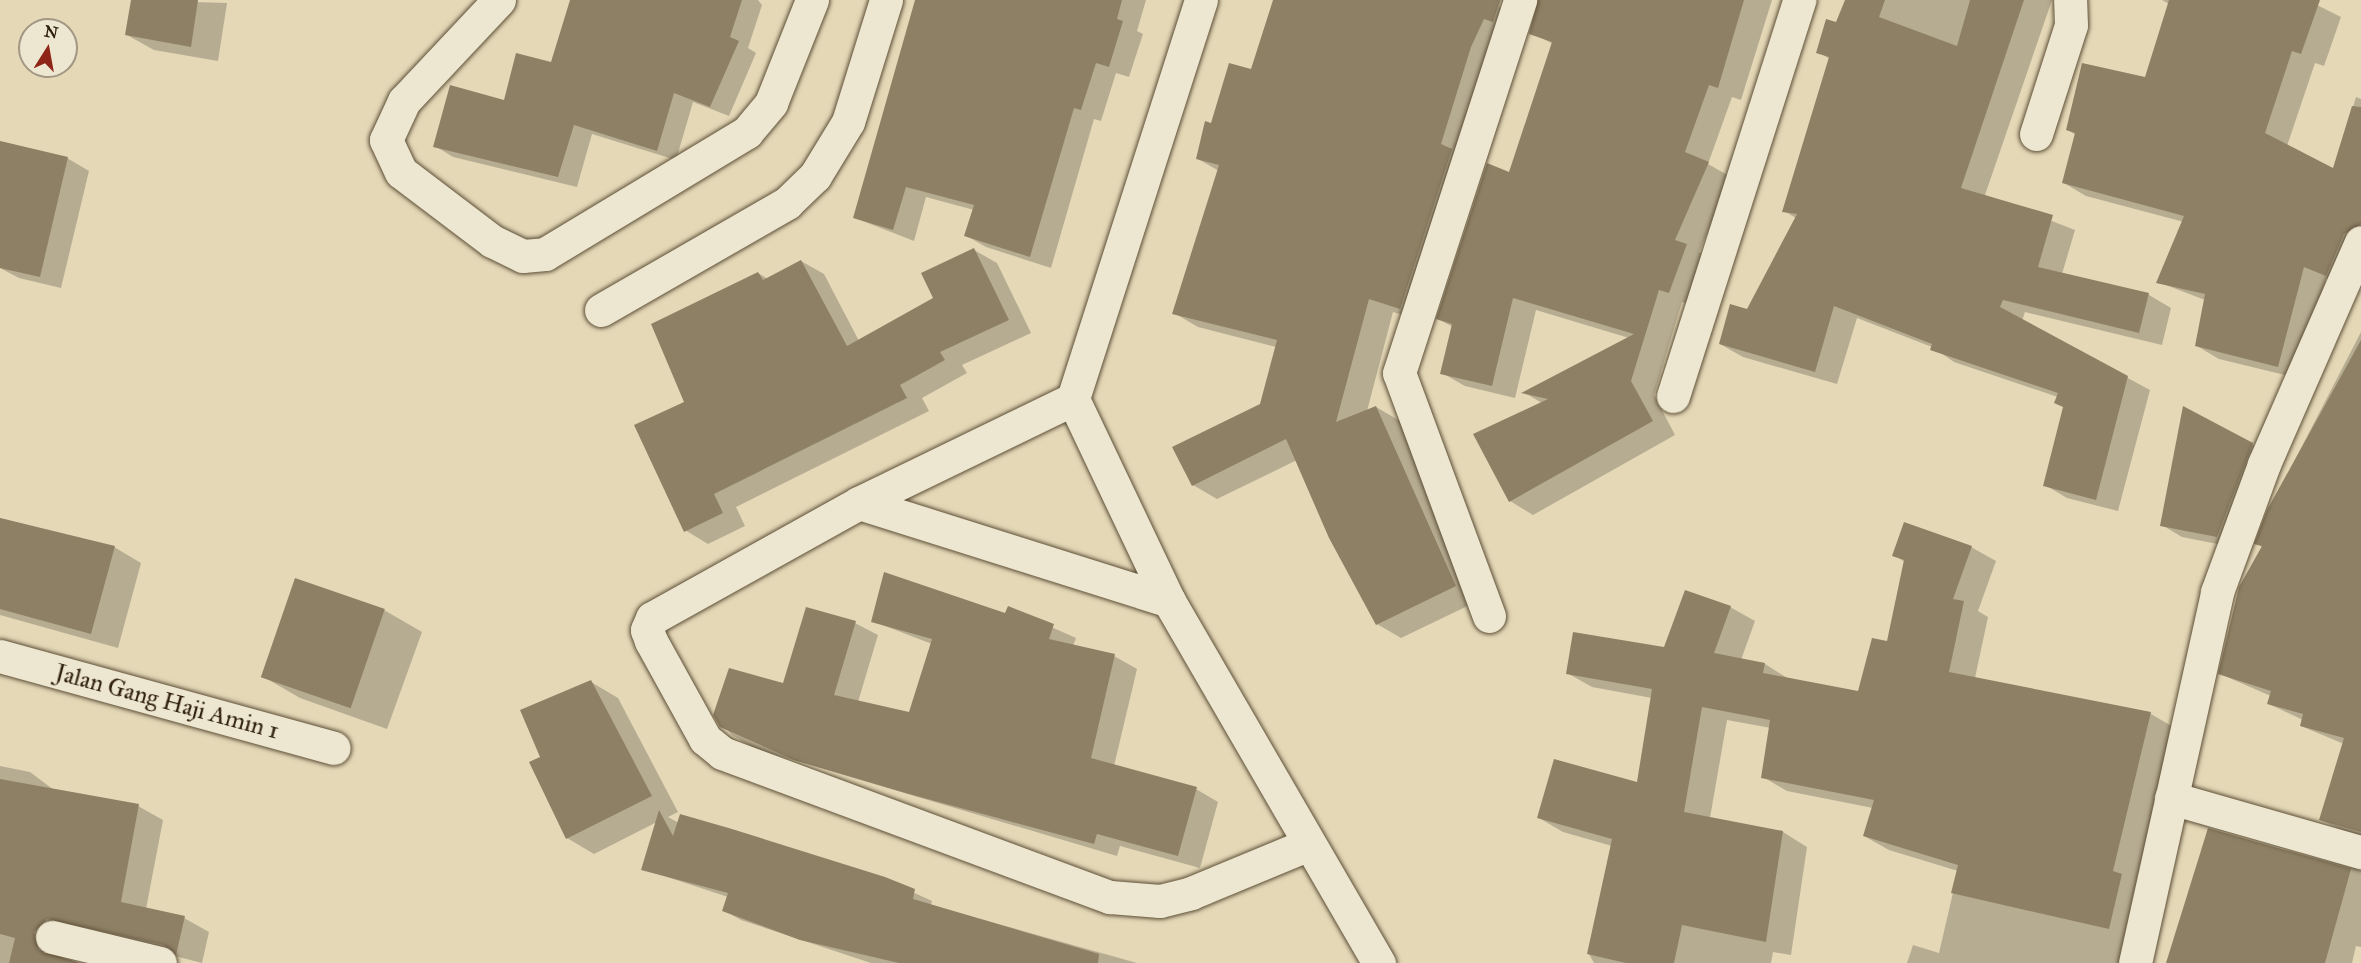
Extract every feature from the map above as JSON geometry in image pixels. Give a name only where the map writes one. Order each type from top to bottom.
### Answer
[{"type":"street","points":[[499,0],[404,101],[386,140],[401,172],[492,241],[523,256],[545,254],[747,132],[771,103],[812,0]]},
{"type":"street","points":[[601,309],[787,203],[815,176],[848,122],[886,0]]},
{"type":"street","points":[[1201,0],[1073,399],[1169,601],[1307,844],[1379,963]]},
{"type":"street","points":[[1489,615],[1399,373],[1520,0]]},
{"type":"street","points":[[1673,396],[1799,0]]},
{"type":"street","points":[[2037,134],[2071,25],[2070,0]]},
{"type":"street","points":[[2135,963],[2220,582],[2264,464],[2361,242]]},
{"type":"street","points":[[1073,399],[859,503],[652,618],[647,630],[651,641],[705,739],[722,753],[768,774],[1137,902],[1191,893],[1307,844]]},
{"type":"street","points":[[859,503],[1169,601]]},
{"type":"street","name":"Jalan Gang Haji Amin 1","points":[[0,656],[334,748]]},
{"type":"street","points":[[2171,798],[2361,852]]},
{"type":"street","points":[[52,937],[160,963]]},
{"type":"building","points":[[131,0],[198,0],[191,47],[125,35]]},
{"type":"building","points":[[570,0],[742,0],[730,37],[739,41],[710,107],[674,93],[657,151],[574,125],[558,177],[433,147],[450,85],[504,100],[516,53],[551,62]]},
{"type":"building","points":[[915,0],[1122,0],[1117,19],[1123,21],[1109,67],[1096,63],[1081,110],[1074,108],[1030,257],[964,236],[974,205],[906,187],[893,230],[853,218]]},
{"type":"building","points":[[1273,0],[1500,0],[1493,22],[1484,19],[1471,47],[1441,144],[1452,149],[1400,309],[1369,299],[1336,422],[1376,406],[1456,586],[1376,625],[1329,538],[1286,439],[1192,486],[1172,447],[1260,404],[1277,340],[1172,314],[1219,165],[1196,159],[1205,121],[1211,123],[1229,63],[1251,69]]},
{"type":"building","points":[[1538,0],[1744,0],[1718,88],[1709,85],[1685,152],[1709,162],[1675,240],[1687,244],[1669,293],[1659,290],[1631,381],[1653,421],[1509,502],[1473,434],[1548,399],[1521,393],[1634,334],[1513,298],[1492,386],[1440,374],[1452,324],[1436,319],[1487,163],[1509,172],[1552,42],[1529,34]]},
{"type":"building","points":[[1845,0],[1885,0],[1879,17],[1957,46],[1970,0],[2024,0],[1961,188],[2053,215],[2038,267],[2149,293],[2139,333],[2003,300],[2000,307],[2128,376],[2096,500],[2043,486],[2063,407],[2054,403],[2058,393],[1930,350],[1932,344],[1834,306],[1815,372],[1719,344],[1730,304],[1747,309],[1797,214],[1782,212],[1829,57],[1816,53],[1826,19],[1836,22]]},
{"type":"building","points":[[2169,0],[2320,0],[2301,54],[2292,51],[2265,133],[2333,168],[2352,106],[2361,107],[2361,224],[2344,234],[2326,276],[2304,267],[2278,367],[2195,346],[2205,294],[2156,283],[2184,216],[2062,183],[2075,133],[2066,130],[2082,63],[2145,77]]},
{"type":"building","points":[[0,141],[68,157],[40,277],[0,268]]},
{"type":"building","points":[[974,248],[1009,320],[940,352],[945,360],[900,385],[907,398],[714,494],[723,513],[684,532],[634,425],[684,402],[651,324],[758,272],[763,280],[801,260],[847,346],[933,298],[921,273]]},
{"type":"building","points":[[2361,340],[2361,832],[2319,820],[2344,738],[2300,726],[2303,714],[2267,704],[2271,691],[2218,674],[2239,587],[2262,546],[2254,544],[2267,510]]},
{"type":"building","points":[[2183,406],[2253,443],[2217,537],[2160,526]]},
{"type":"building","points":[[0,518],[115,546],[91,634],[0,609]]},
{"type":"building","points":[[1904,522],[1972,546],[1953,599],[1964,601],[1949,672],[2151,712],[2113,871],[2122,874],[2109,929],[1951,893],[1958,865],[1863,836],[1874,800],[1761,778],[1770,720],[1702,707],[1684,812],[1783,831],[1766,942],[1682,925],[1674,963],[1626,963],[1587,954],[1612,839],[1537,818],[1554,759],[1637,782],[1652,689],[1566,674],[1573,632],[1664,647],[1685,590],[1731,606],[1714,653],[1765,663],[1763,673],[1858,691],[1872,638],[1887,641],[1904,560],[1892,556]]},
{"type":"building","points":[[884,572],[1005,613],[1008,606],[1054,624],[1049,639],[1115,654],[1091,758],[1197,787],[1178,856],[1097,834],[1094,844],[909,794],[794,760],[720,727],[713,715],[729,668],[783,683],[806,607],[856,621],[834,695],[909,712],[932,639],[871,622]]},
{"type":"building","points":[[295,578],[385,609],[351,708],[261,677]]},
{"type":"building","points":[[591,680],[652,796],[566,839],[529,762],[540,757],[520,710]]},
{"type":"building","points":[[0,779],[139,804],[121,902],[185,916],[176,955],[164,945],[47,919],[34,932],[39,950],[80,963],[9,963],[15,938],[0,934]]},
{"type":"building","points":[[659,810],[673,836],[680,814],[732,829],[885,877],[915,889],[913,899],[1099,954],[1098,963],[899,963],[800,940],[722,911],[728,893],[641,870]]},
{"type":"building","points":[[2208,828],[2351,869],[2325,963],[2166,963]]}]
